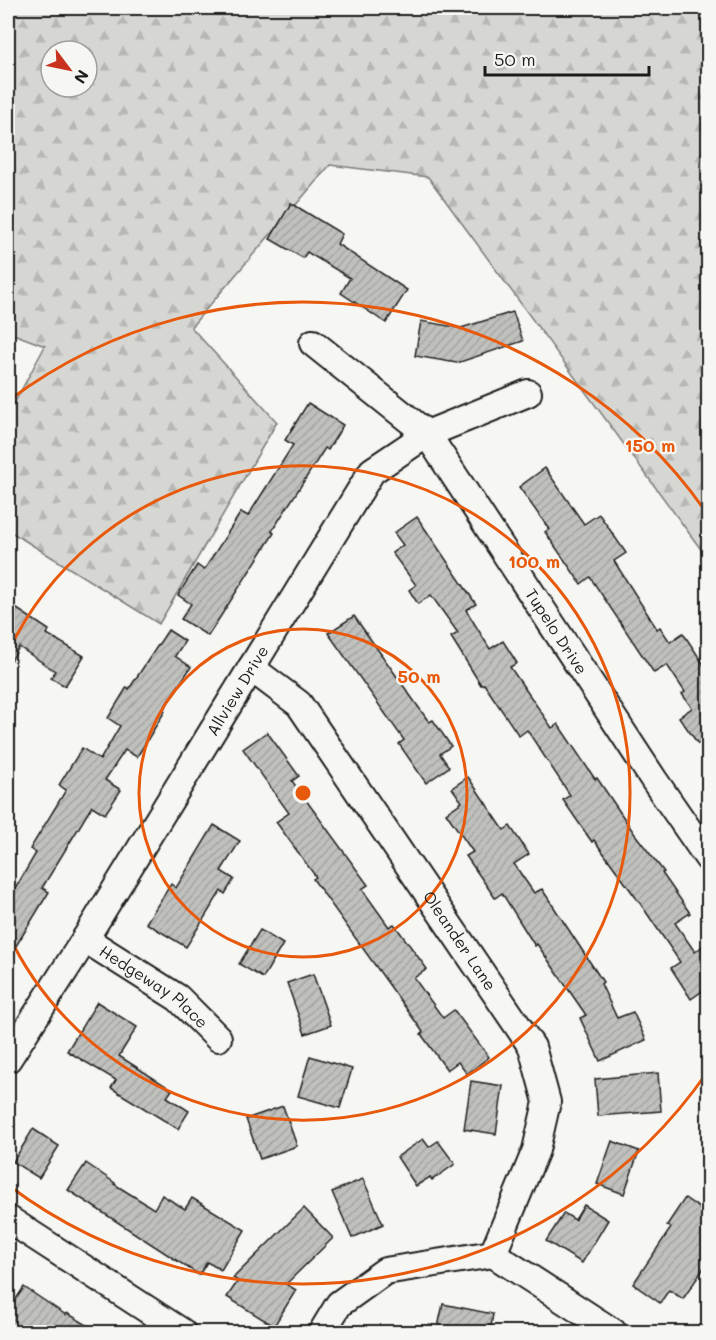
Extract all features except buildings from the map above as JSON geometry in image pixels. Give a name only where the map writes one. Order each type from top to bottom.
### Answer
[{"type":"street","name":"Tupelo Drive","points":[[313,343],[427,434],[647,770],[708,858]]},
{"type":"street","name":"Allview Drive","points":[[8,1059],[85,939],[372,471],[427,434],[528,393]]},
{"type":"street","name":"Oleander Lane","points":[[251,668],[299,704],[532,1047],[547,1102],[537,1150],[493,1254]]},
{"type":"street","name":"Hedgeway Place","points":[[85,939],[177,998],[218,1038]]},
{"type":"street","points":[[8,1220],[177,1331]]},
{"type":"street","points":[[321,1332],[339,1304],[385,1270],[493,1254],[613,1332]]},
{"type":"green space","points":[[8,8],[708,8],[708,559],[428,177],[330,165],[191,327],[277,422],[159,624],[8,530],[8,415],[45,346],[8,332]]}]
